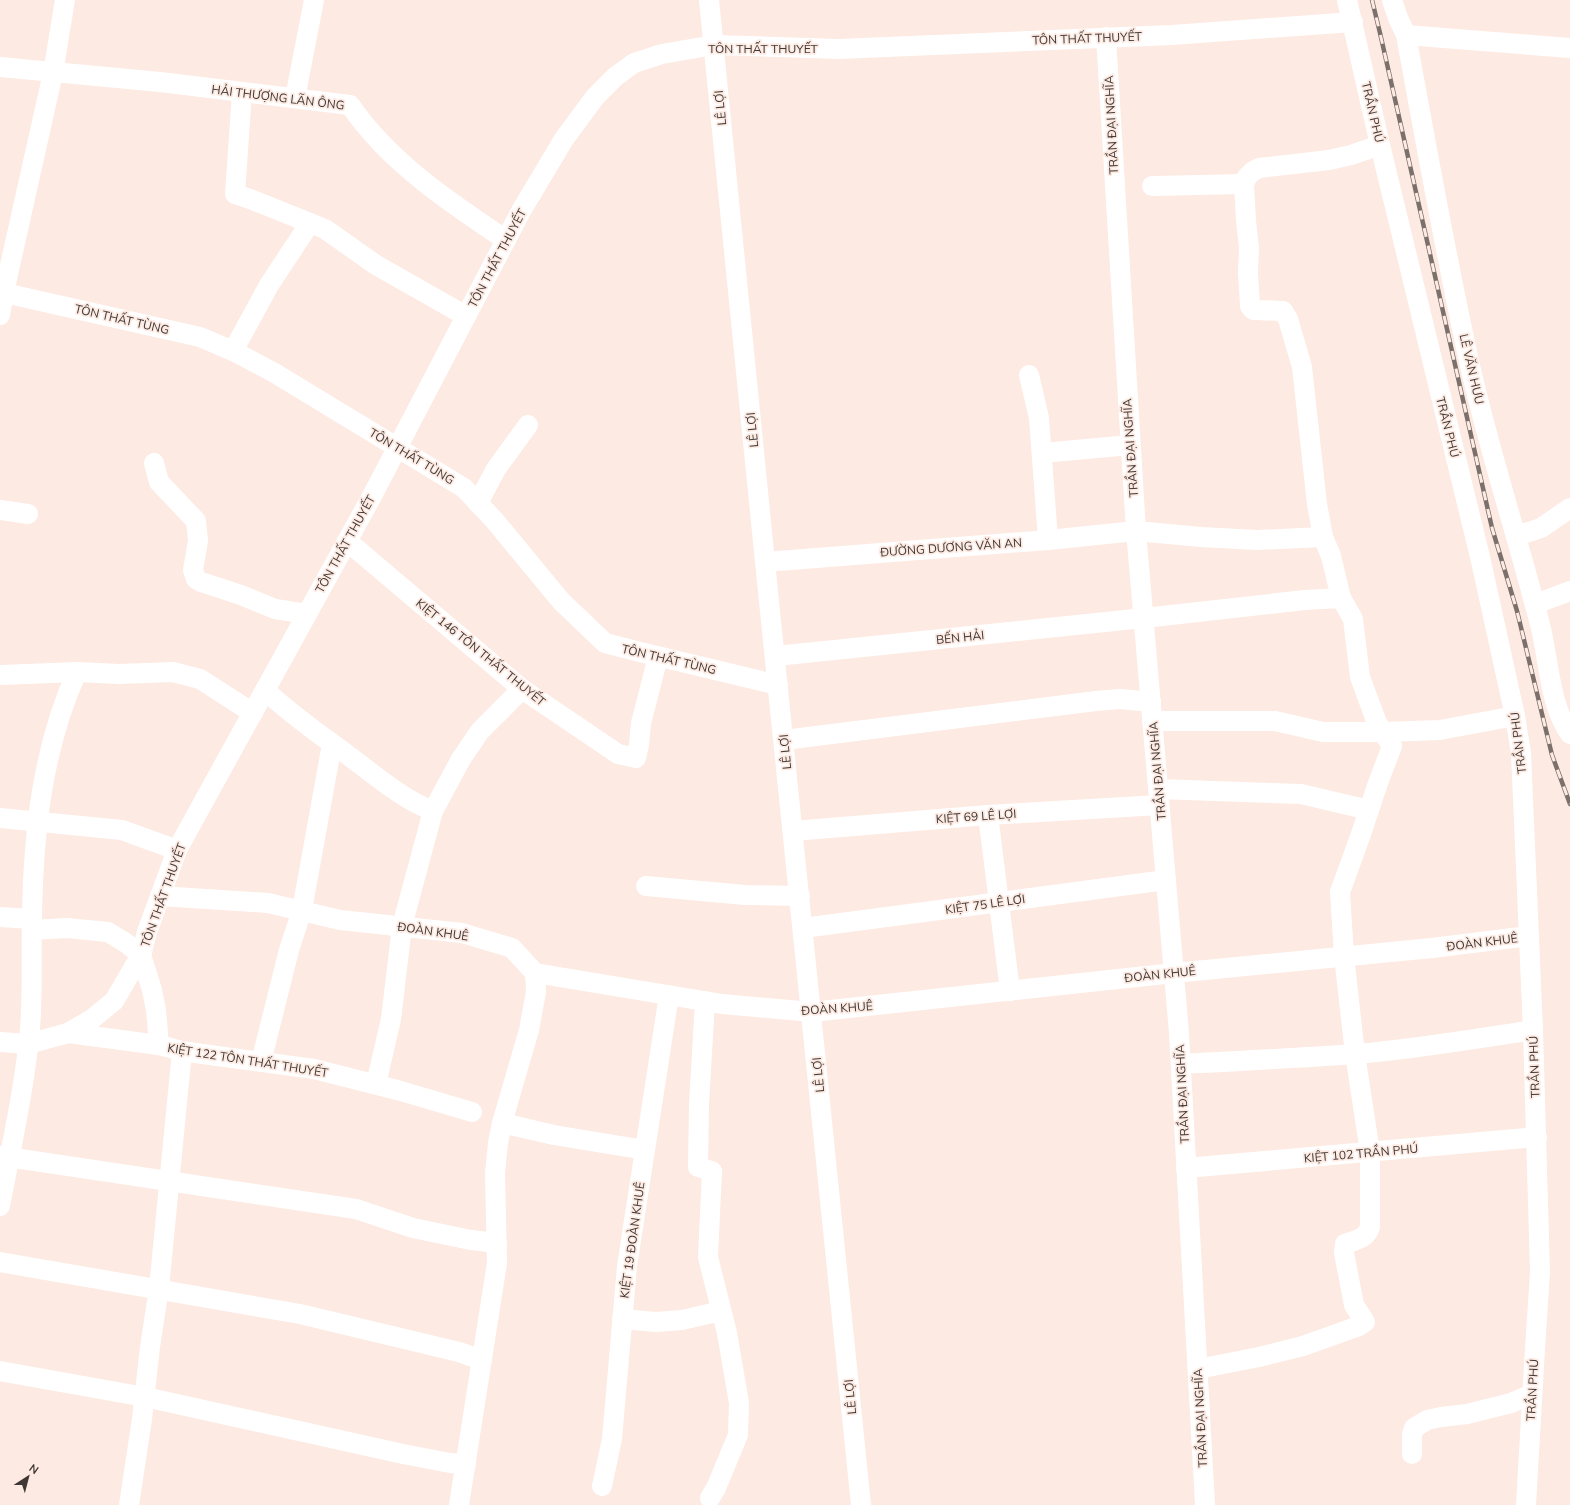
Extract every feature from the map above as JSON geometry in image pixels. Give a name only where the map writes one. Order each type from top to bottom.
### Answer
[{"type":"street","points":[[0,315],[2,292],[52,73],[65,0]]},
{"type":"street","points":[[295,98],[314,0]]},
{"type":"street","name":"LÊ LỢI","points":[[709,0],[861,1505]]},
{"type":"street","name":"TRẦN PHÚ","points":[[1347,0],[1380,145],[1480,557],[1515,716],[1521,753],[1530,936],[1540,1272],[1526,1505]]},
{"type":"street","name":"LÊ VĂN HƯU","points":[[1392,0],[1406,35],[1442,230],[1470,363],[1535,604],[1544,644],[1550,684],[1568,727]]},
{"type":"street","name":"TÔN THẤT THUYẾT","points":[[0,1042],[28,1044],[68,1033],[92,1019],[114,1001],[141,955],[177,850],[347,541],[521,211],[564,139],[595,97],[615,77],[634,63],[662,54],[714,45],[839,49],[1172,35],[1353,22]]},
{"type":"street","points":[[1406,35],[1570,48]]},
{"type":"street","name":"TRẦN ĐẠI NGHĨA","points":[[1106,37],[1136,531],[1174,973],[1205,1505]]},
{"type":"street","name":"HẢI THƯỢNG LÃN ÔNG","points":[[0,67],[160,82],[350,105],[375,137],[408,169],[469,215],[506,240]]},
{"type":"street","points":[[242,92],[236,194],[325,229],[376,265],[466,316]]},
{"type":"street","points":[[1198,1369],[1259,1357],[1303,1346],[1359,1326],[1365,1322],[1354,1305],[1344,1253],[1345,1244],[1364,1237],[1368,1233],[1370,1227],[1370,1152],[1355,1054],[1344,956],[1340,892],[1392,746],[1377,723],[1360,677],[1353,619],[1341,598],[1331,556],[1323,536],[1313,478],[1302,367],[1288,319],[1283,311],[1254,310],[1250,306],[1248,273],[1249,248],[1244,184],[1247,177],[1259,168],[1329,160],[1351,155],[1380,145]]},
{"type":"street","points":[[1152,186],[1244,184]]},
{"type":"street","points":[[233,350],[269,285],[310,223]]},
{"type":"street","name":"TÔN THẤT TÙNG","points":[[2,292],[200,337],[233,350],[273,372],[464,488],[495,521],[561,601],[606,643],[778,684]]},
{"type":"street","points":[[1029,375],[1040,418],[1045,515],[1048,540]]},
{"type":"street","points":[[478,503],[496,469],[528,425]]},
{"type":"street","points":[[1042,453],[1130,445]]},
{"type":"street","points":[[154,463],[159,482],[166,491],[190,513],[196,522],[198,541],[193,570],[196,579],[275,609],[307,614]]},
{"type":"street","points":[[1516,536],[1541,528],[1570,508]]},
{"type":"street","points":[[0,510],[28,514]]},
{"type":"street","name":"ĐƯỜNG DƯƠNG VĂN AN","points":[[765,562],[1048,540],[1136,531],[1257,540],[1323,536]]},
{"type":"street","name":"KIỆT 146 TÔN THẤT THUYẾT","points":[[347,541],[522,689],[618,754],[636,758],[639,745],[640,723],[658,656]]},
{"type":"street","points":[[1535,604],[1570,591]]},
{"type":"street","name":"BẾN HẢI","points":[[776,656],[1305,600],[1341,598]]},
{"type":"street","points":[[0,1206],[4,1157],[28,1044],[30,1027],[32,925],[38,822],[43,783],[50,750],[65,697],[77,672]]},
{"type":"street","points":[[0,675],[77,672],[119,674],[173,672],[200,679],[253,712]]},
{"type":"street","points":[[376,1084],[391,1019],[402,926],[433,811],[461,759],[480,731],[522,689]]},
{"type":"street","points":[[265,690],[306,725],[391,787],[423,807],[433,811]]},
{"type":"street","points":[[784,740],[1120,699],[1151,711],[1275,721],[1324,732],[1440,730],[1515,716]]},
{"type":"street","points":[[260,1062],[289,950],[302,910],[332,744]]},
{"type":"street","name":"KIỆT 69 LÊ LỢI","points":[[793,831],[988,815],[1159,797],[1301,794],[1369,810]]},
{"type":"street","points":[[988,815],[1010,991]]},
{"type":"street","points":[[0,818],[122,830],[177,850]]},
{"type":"street","name":"KIỆT 75 LÊ LỢI","points":[[803,928],[1166,880]]},
{"type":"street","points":[[646,886],[745,896],[800,896]]},
{"type":"street","name":"ĐOÀN KHUÊ","points":[[160,896],[268,903],[340,920],[462,933],[512,948],[536,973],[722,1004],[812,1012],[1530,936]]},
{"type":"street","points":[[0,917],[32,925],[108,932],[126,943],[141,955],[152,990],[156,1010],[159,1045]]},
{"type":"street","points":[[459,1505],[497,1263],[495,1173],[498,1143],[502,1123],[529,1030],[536,992],[536,973]]},
{"type":"street","name":"KIỆT 19 ĐOÀN KHUÊ","points":[[602,1486],[612,1439],[627,1266],[669,995]]},
{"type":"street","points":[[705,1001],[699,1105],[698,1166],[712,1171],[708,1256],[727,1333],[739,1403],[738,1435],[716,1488],[710,1498]]},
{"type":"street","points":[[1180,1064],[1260,1061],[1355,1054],[1460,1042],[1533,1030]]},
{"type":"street","name":"KIỆT 122 TÔN THẤT THUYẾT","points":[[68,1033],[159,1045],[182,1051],[314,1069],[376,1084],[472,1112]]},
{"type":"street","points":[[129,1505],[159,1288],[182,1051]]},
{"type":"street","points":[[502,1123],[554,1135],[645,1150]]},
{"type":"street","name":"KIỆT 102 TRẦN PHÚ","points":[[1186,1168],[1537,1137]]},
{"type":"street","points":[[4,1157],[356,1210],[412,1228],[464,1239],[497,1243]]},
{"type":"street","points":[[0,1262],[159,1288],[300,1314],[459,1352],[482,1360]]},
{"type":"street","points":[[622,1319],[662,1321],[682,1320],[721,1311]]},
{"type":"street","points":[[0,1371],[145,1397],[403,1454],[450,1463],[466,1464]]},
{"type":"street","points":[[1412,1454],[1412,1435],[1414,1428],[1427,1420],[1467,1414],[1511,1403],[1532,1394]]},
{"type":"railway","points":[[1372,0],[1492,528],[1517,611],[1552,755],[1570,804]]}]
